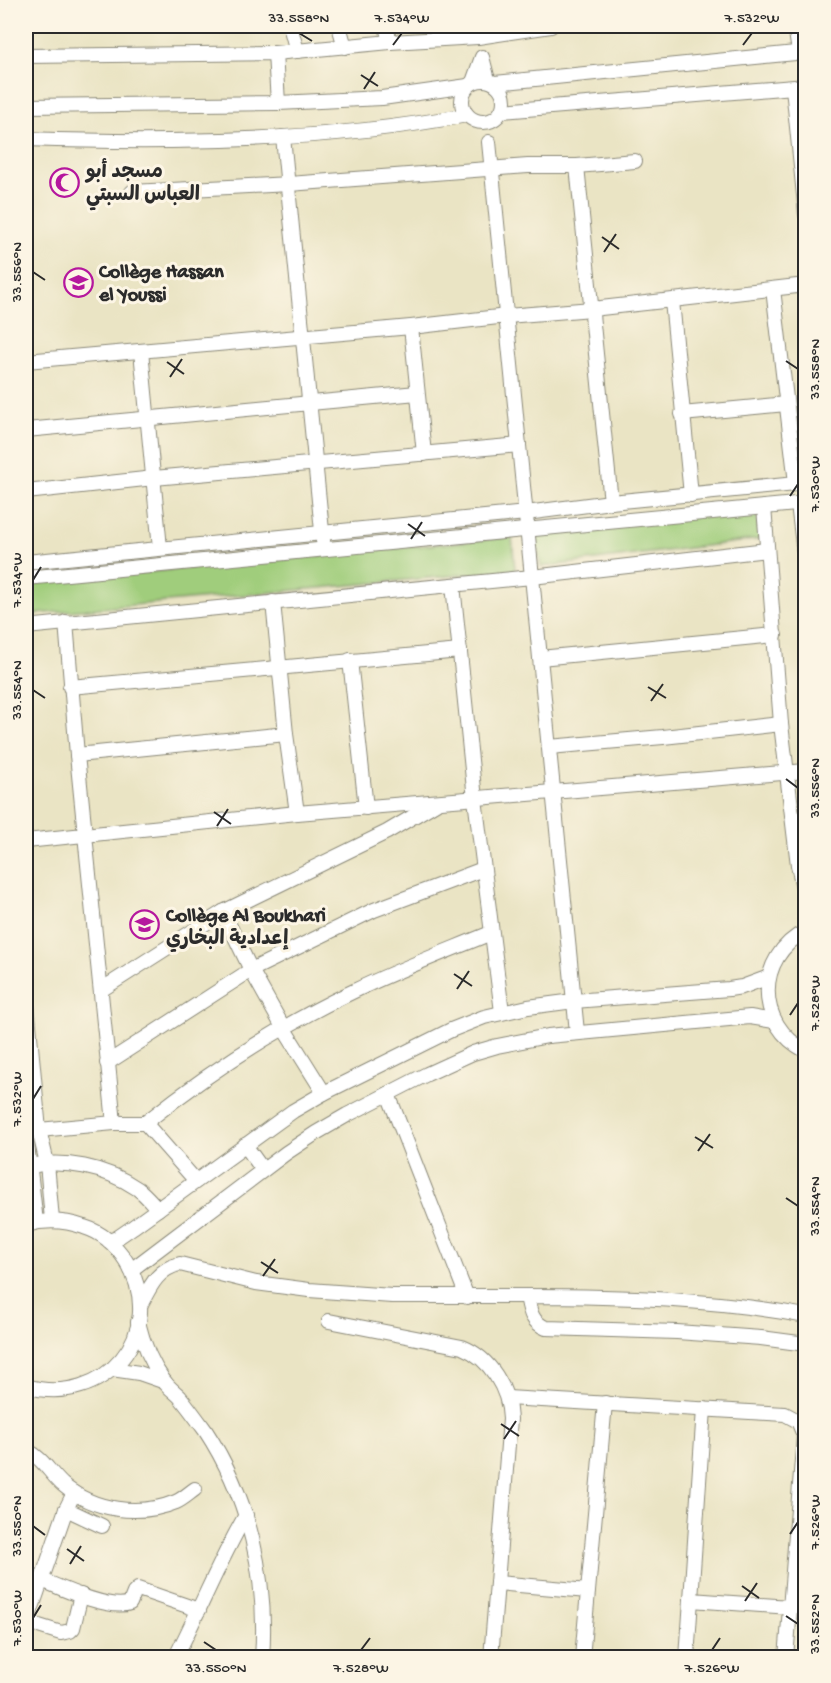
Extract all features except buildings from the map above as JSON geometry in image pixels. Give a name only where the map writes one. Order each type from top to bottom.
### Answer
[{"type":"street","points":[[290,26],[297,51]]},
{"type":"street","points":[[339,26],[345,46]]},
{"type":"street","points":[[386,26],[390,42]]},
{"type":"street","points":[[26,56],[297,51],[390,42],[435,32],[551,26]]},
{"type":"street","points":[[26,106],[278,103],[382,98],[491,81],[802,52],[795,26]]},
{"type":"street","points":[[477,31],[482,57],[491,81],[504,96],[505,104],[489,142],[577,1032]]},
{"type":"street","points":[[275,52],[278,103]]},
{"type":"street","points":[[482,57],[462,100],[471,118],[489,142]]},
{"type":"street","points":[[26,139],[161,140],[283,137],[471,118],[487,123],[498,116],[799,87],[806,215]]},
{"type":"street","points":[[283,137],[323,549]]},
{"type":"street","points":[[132,192],[635,161]]},
{"type":"street","points":[[577,166],[611,502]]},
{"type":"street","points":[[26,361],[672,302],[806,285]]},
{"type":"street","points":[[26,562],[526,513],[801,483],[786,404],[773,289]]},
{"type":"street","points":[[672,302],[691,495]]},
{"type":"street","points":[[411,327],[424,454]]},
{"type":"street","points":[[141,351],[160,548]]},
{"type":"street","points":[[26,430],[417,393]]},
{"type":"street","points":[[682,414],[786,404]]},
{"type":"street","points":[[26,492],[153,478],[519,445]]},
{"type":"street","points":[[26,578],[802,503],[806,570]]},
{"type":"street","points":[[764,507],[781,724],[798,865],[806,902]]},
{"type":"street","points":[[26,627],[532,577],[768,550]]},
{"type":"street","points":[[453,585],[483,869],[502,1012]]},
{"type":"street","points":[[273,602],[286,734],[297,813]]},
{"type":"street","points":[[66,622],[70,687],[114,1123]]},
{"type":"street","points":[[540,658],[775,635]]},
{"type":"street","points":[[70,687],[460,651]]},
{"type":"street","points":[[350,660],[366,808]]},
{"type":"street","points":[[549,747],[781,724]]},
{"type":"street","points":[[77,755],[286,734]]},
{"type":"street","points":[[26,841],[297,813],[806,771]]},
{"type":"street","points":[[101,990],[223,912],[387,832],[437,802]]},
{"type":"street","points":[[107,1063],[251,970],[374,910],[483,869]]},
{"type":"street","points":[[223,912],[251,970],[324,1093]]},
{"type":"street","points":[[806,931],[796,936],[784,947],[774,961],[767,992],[774,1021],[794,1044],[806,1051]]},
{"type":"street","points":[[39,1130],[145,1122],[191,1086],[284,1029],[352,992],[491,933]]},
{"type":"street","points":[[109,1241],[125,1233],[293,1111],[433,1038],[475,1020],[502,1012],[574,1001],[742,987],[769,976]]},
{"type":"street","points":[[26,994],[39,1130],[47,1163],[52,1220]]},
{"type":"street","points":[[131,1270],[263,1170],[316,1133],[388,1094],[473,1053],[522,1040],[577,1032],[750,1017],[774,1021]]},
{"type":"street","points":[[388,1094],[467,1297]]},
{"type":"street","points":[[145,1122],[196,1181]]},
{"type":"street","points":[[26,1136],[31,1224],[52,1220],[69,1222],[88,1228],[109,1241],[122,1254],[131,1270],[136,1281],[140,1306],[138,1322],[129,1348],[112,1369],[95,1381],[75,1389],[27,1392]]},
{"type":"street","points":[[245,1145],[263,1170]]},
{"type":"street","points":[[28,1166],[47,1163],[72,1164],[96,1169],[140,1190],[158,1209]]},
{"type":"street","points":[[140,1306],[154,1279],[161,1271],[180,1264],[285,1288],[374,1295],[595,1296],[680,1300],[764,1308],[806,1316]]},
{"type":"street","points":[[527,1296],[534,1321],[546,1328],[677,1332],[806,1344]]},
{"type":"street","points":[[329,1321],[471,1350],[489,1367],[507,1398],[510,1419],[491,1658]]},
{"type":"street","points":[[138,1322],[149,1354],[165,1383],[192,1412],[216,1448],[231,1476],[246,1515],[260,1578],[264,1622],[262,1658]]},
{"type":"street","points":[[112,1369],[139,1373],[165,1383]]},
{"type":"street","points":[[507,1398],[785,1414],[794,1418],[803,1430],[786,1658]]},
{"type":"street","points":[[582,1658],[605,1403]]},
{"type":"street","points":[[687,1658],[704,1409]]},
{"type":"street","points":[[26,1449],[39,1456],[63,1484],[74,1493],[93,1503],[115,1509],[136,1511],[158,1508],[179,1501],[195,1489]]},
{"type":"street","points":[[74,1493],[66,1509],[26,1624],[61,1633],[70,1631],[73,1628],[81,1595]]},
{"type":"street","points":[[66,1509],[102,1526]]},
{"type":"street","points":[[175,1658],[225,1552],[246,1515]]},
{"type":"street","points":[[42,1580],[104,1602],[126,1605],[130,1603],[138,1589],[199,1610]]},
{"type":"street","points":[[497,1583],[588,1591]]},
{"type":"street","points":[[691,1600],[790,1607]]},
{"type":"green space","points":[[756,508],[760,539],[541,567],[535,535]]},
{"type":"green space","points":[[512,537],[515,570],[26,615],[26,584]]},
{"type":"place","name":"مسجد أبو العباس السبتي","points":[[65,182]]},
{"type":"place","name":"Collège Hassan el Youssi","points":[[78,282]]},
{"type":"place","name":"Collège Al Boukhari إعدادية البخاري","points":[[145,925]]}]
